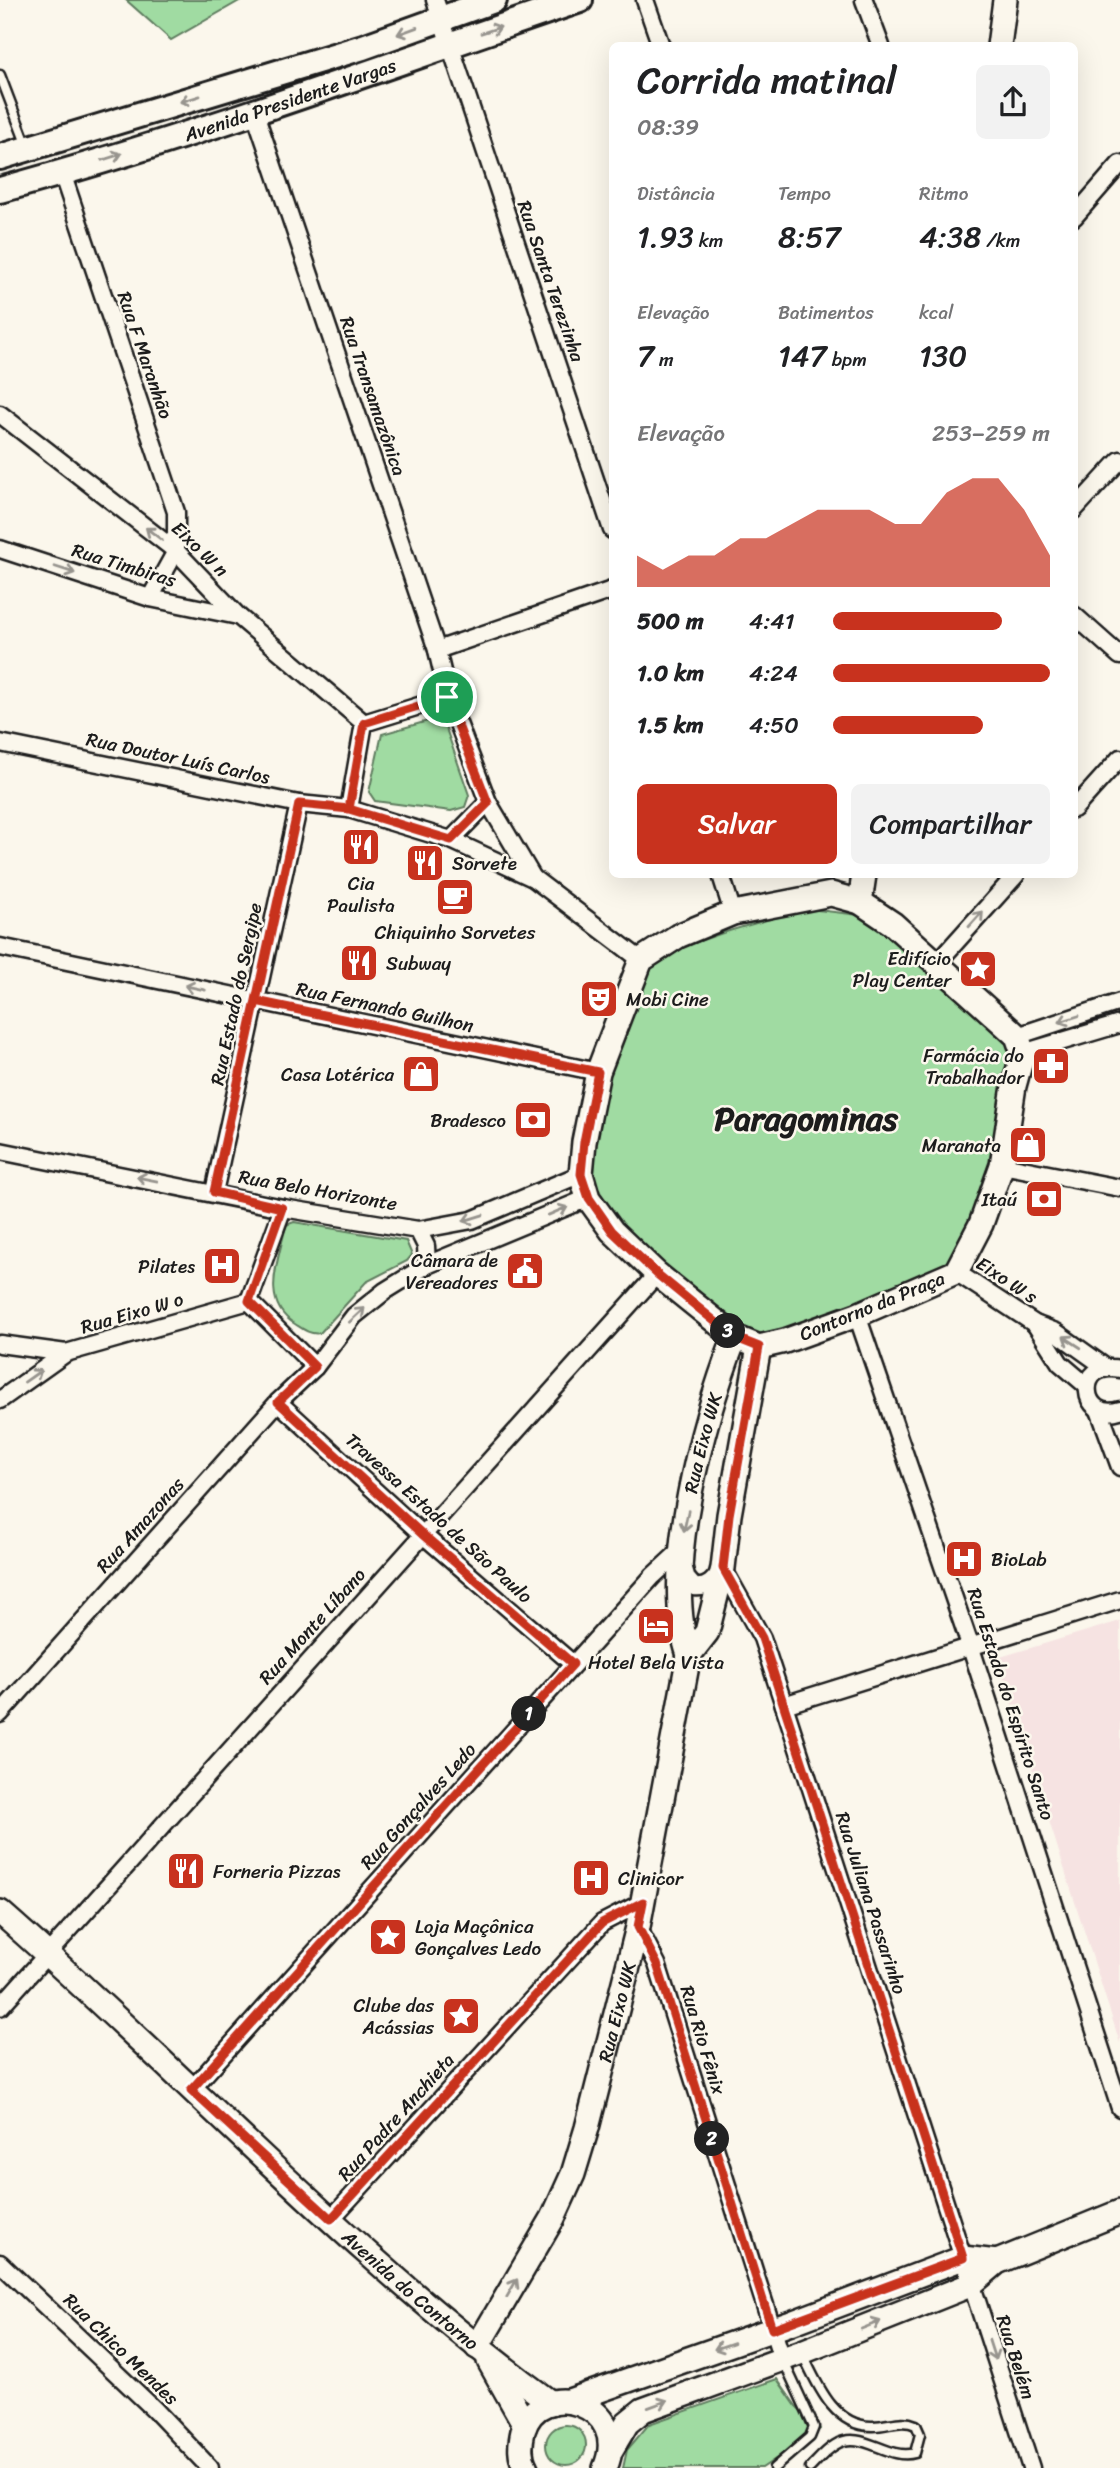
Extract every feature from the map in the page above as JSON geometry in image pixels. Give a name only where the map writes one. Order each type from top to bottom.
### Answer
[{"type":"main road","name":"Avenida Presidente Vargas","points":[[0,157],[363,47],[439,9],[494,0]]},
{"type":"main road","name":"Avenida Presidente Vargas","points":[[0,190],[62,173],[580,0]]},
{"type":"street","points":[[645,0],[660,42]]},
{"type":"street","points":[[863,0],[879,42]]},
{"type":"street","points":[[1000,42],[1005,0]]},
{"type":"street","name":"Rua Santa Terezinha","points":[[439,9],[609,521]]},
{"type":"street","name":"Rua Transamazônica","points":[[254,110],[437,650],[447,697],[488,803],[533,877]]},
{"type":"street","points":[[1078,212],[1120,164]]},
{"type":"street","name":"Rua F Maranhão","points":[[62,173],[176,512],[176,551]]},
{"type":"street","name":"Eixo W n","points":[[0,414],[176,551],[237,616],[364,723]]},
{"type":"street","points":[[1078,506],[1120,460]]},
{"type":"street","name":"Rua Timbiras","points":[[0,549],[150,598],[237,616]]},
{"type":"street","points":[[150,598],[176,551]]},
{"type":"street","points":[[437,650],[609,591]]},
{"type":"street","points":[[1078,619],[1120,656]]},
{"type":"street","points":[[349,809],[364,723],[447,697]]},
{"type":"street","name":"Rua Doutor Luís Carlos","points":[[0,743],[299,804],[349,809],[451,840],[533,877]]},
{"type":"street","points":[[1078,805],[1120,758]]},
{"type":"street","points":[[451,840],[488,803]]},
{"type":"street","name":"Rua Estado do Sergipe","points":[[214,1192],[299,804]]},
{"type":"street","points":[[533,877],[641,960]]},
{"type":"street","points":[[722,878],[733,913]]},
{"type":"street","points":[[860,902],[864,878]]},
{"type":"street","points":[[937,963],[1013,878]]},
{"type":"street","points":[[689,1655],[706,1632],[723,1568],[729,1515],[759,1347],[734,1337],[657,1274],[612,1231],[589,1198],[581,1174],[584,1142],[598,1072],[641,960],[678,936],[733,913],[833,885],[893,924],[1020,1044]]},
{"type":"street","name":"Rua Fernando Guilhon","points":[[0,947],[598,1072]]},
{"type":"street","points":[[1020,1044],[1120,1002]]},
{"type":"street","points":[[1020,1044],[1120,1024]]},
{"type":"street","name":"Contorno da Praça","points":[[759,1347],[857,1315],[956,1272],[981,1224],[1002,1166],[1020,1044]]},
{"type":"street","name":"Rua Belo Horizonte","points":[[0,1150],[282,1208],[418,1230],[472,1220],[581,1174]]},
{"type":"street","points":[[1002,1166],[1120,1188]]},
{"type":"street","name":"Rua Amazonas","points":[[0,1714],[278,1402],[315,1367],[354,1316],[427,1265],[589,1198]]},
{"type":"street","points":[[282,1208],[249,1301],[315,1367]]},
{"type":"street","points":[[418,1230],[426,1246],[427,1265]]},
{"type":"street","name":"Eixo W s","points":[[956,1272],[1035,1324],[1056,1332],[1113,1368]]},
{"type":"street","name":"Rua Monte Líbano","points":[[0,2007],[657,1274]]},
{"type":"street","name":"Rua Eixo W o","points":[[66,1353],[249,1301]]},
{"type":"street","name":"Rua Estado do Espírito Santo","points":[[857,1315],[970,1645],[1120,2108]]},
{"type":"street","name":"Eixo W s","points":[[1035,1324],[1060,1363],[1087,1386]]},
{"type":"street","name":"Rua Eixo WK","points":[[482,2351],[553,2218],[573,2174],[638,1927],[689,1655],[681,1632],[679,1552],[715,1392],[734,1337]]},
{"type":"street","points":[[0,1344],[66,1353]]},
{"type":"street","points":[[0,1400],[66,1353]]},
{"type":"street","name":"Eixo W s","points":[[1113,1368],[1093,1374],[1087,1386],[1089,1400],[1099,1410],[1120,1467]]},
{"type":"street","name":"Travessa Estado de São Paulo","points":[[278,1402],[422,1534],[573,1664]]},
{"type":"street","points":[[1099,1410],[1109,1413],[1120,1410]]},
{"type":"street","points":[[679,1552],[687,1579],[694,1587],[702,1588],[712,1583],[723,1568]]},
{"type":"street","name":"Rua Gonçalves Ledo","points":[[191,2090],[573,1664],[653,1576],[679,1552]]},
{"type":"street","name":"Rua Juliana Passarinho","points":[[723,1568],[762,1638],[963,2258]]},
{"type":"street","points":[[784,1705],[1120,1600]]},
{"type":"street","name":"Rua Padre Anchieta","points":[[331,2219],[602,1923],[643,1902]]},
{"type":"street","name":"Avenida do Contorno","points":[[0,1912],[331,2219],[482,2351],[560,2402],[586,2405],[601,2416],[609,2432],[607,2463]]},
{"type":"street","name":"Rua Rio Fênix","points":[[638,1927],[657,1964],[792,2356]]},
{"type":"street","points":[[607,2463],[627,2423],[643,2410],[792,2356],[970,2285],[997,2262],[1120,2212]]},
{"type":"street","points":[[523,2465],[520,2442],[525,2425],[536,2411],[781,2326],[963,2258],[997,2262]]},
{"type":"street","name":"Rua Belém","points":[[963,2258],[1031,2468]]},
{"type":"street","name":"Rua Chico Mendes","points":[[0,2263],[154,2409],[210,2468]]},
{"type":"street","points":[[482,2351],[525,2425]]},
{"type":"lane","points":[[0,75],[28,148]]},
{"type":"lane","points":[[774,2468],[810,2437],[814,2427],[792,2356]]},
{"type":"lane","points":[[792,2356],[824,2396],[849,2420],[875,2426],[908,2421],[916,2425],[920,2434],[915,2454],[903,2457],[855,2439],[833,2446],[810,2468]]},
{"type":"shaded area","points":[[1120,1621],[1120,2043],[997,1658]]},
{"type":"green space","points":[[126,0],[241,0],[171,40]]},
{"type":"green space","points":[[442,717],[469,795],[465,807],[451,811],[375,801],[369,792],[382,734]]},
{"type":"green space","points":[[809,909],[868,916],[1019,1048],[1000,1165],[954,1271],[749,1344],[591,1197],[586,1143],[643,966],[703,940]]},
{"type":"green space","points":[[294,1222],[406,1241],[412,1255],[407,1261],[366,1282],[320,1333],[310,1332],[284,1315],[274,1292],[276,1266],[286,1225]]},
{"type":"green space","points":[[777,2379],[796,2406],[820,2429],[762,2468],[623,2468],[627,2450],[649,2424]]},
{"type":"green space","points":[[566,2425],[574,2426],[580,2431],[585,2437],[585,2453],[580,2459],[574,2464],[566,2465],[558,2464],[552,2459],[547,2453],[546,2445],[547,2437],[552,2431],[558,2426]]},
{"type":"place","name":"Cia Paulista","points":[[361,847]]},
{"type":"place","name":"Sorvete","points":[[425,863]]},
{"type":"place","name":"Chiquinho Sorvetes","points":[[455,897]]},
{"type":"place","name":"Subway","points":[[359,963]]},
{"type":"place","name":"Edifício Play Center","points":[[978,969]]},
{"type":"place","name":"Mobi Cine","points":[[599,999]]},
{"type":"place","name":"Farmácia do Trabalhador","points":[[1051,1066]]},
{"type":"place","name":"Casa Lotérica","points":[[421,1074]]},
{"type":"place","name":"Bradesco","points":[[533,1120]]},
{"type":"place","name":"Maranata","points":[[1028,1145]]},
{"type":"place","name":"Itaú","points":[[1044,1199]]},
{"type":"place","name":"Pilates","points":[[222,1266]]},
{"type":"place","name":"Câmara de Vereadores","points":[[525,1271]]},
{"type":"place","name":"BioLab","points":[[964,1559]]},
{"type":"place","name":"Hotel Bela Vista","points":[[656,1626]]},
{"type":"place","name":"Forneria Pizzas","points":[[186,1871]]},
{"type":"place","name":"Clinicor","points":[[591,1878]]},
{"type":"place","name":"Loja Maçônica Gonçalves Ledo","points":[[388,1937]]},
{"type":"place","name":"Clube das Acássias","points":[[461,2016]]},
{"type":"district","name":"Paragominas","points":[[806,1119]]},
{"type":"route","points":[[447,697],[364,723],[349,809],[299,804],[214,1192],[282,1208],[249,1301],[315,1367],[278,1402],[422,1534],[573,1664],[191,2090],[331,2219],[602,1923],[643,1902],[638,1927],[657,1964],[772,2329],[963,2258],[762,1638],[723,1568],[729,1515],[759,1347],[734,1337],[657,1274],[612,1231],[589,1198],[581,1174],[584,1142],[598,1072],[256,1001],[299,804],[349,809],[451,840],[488,803],[447,697]]}]
